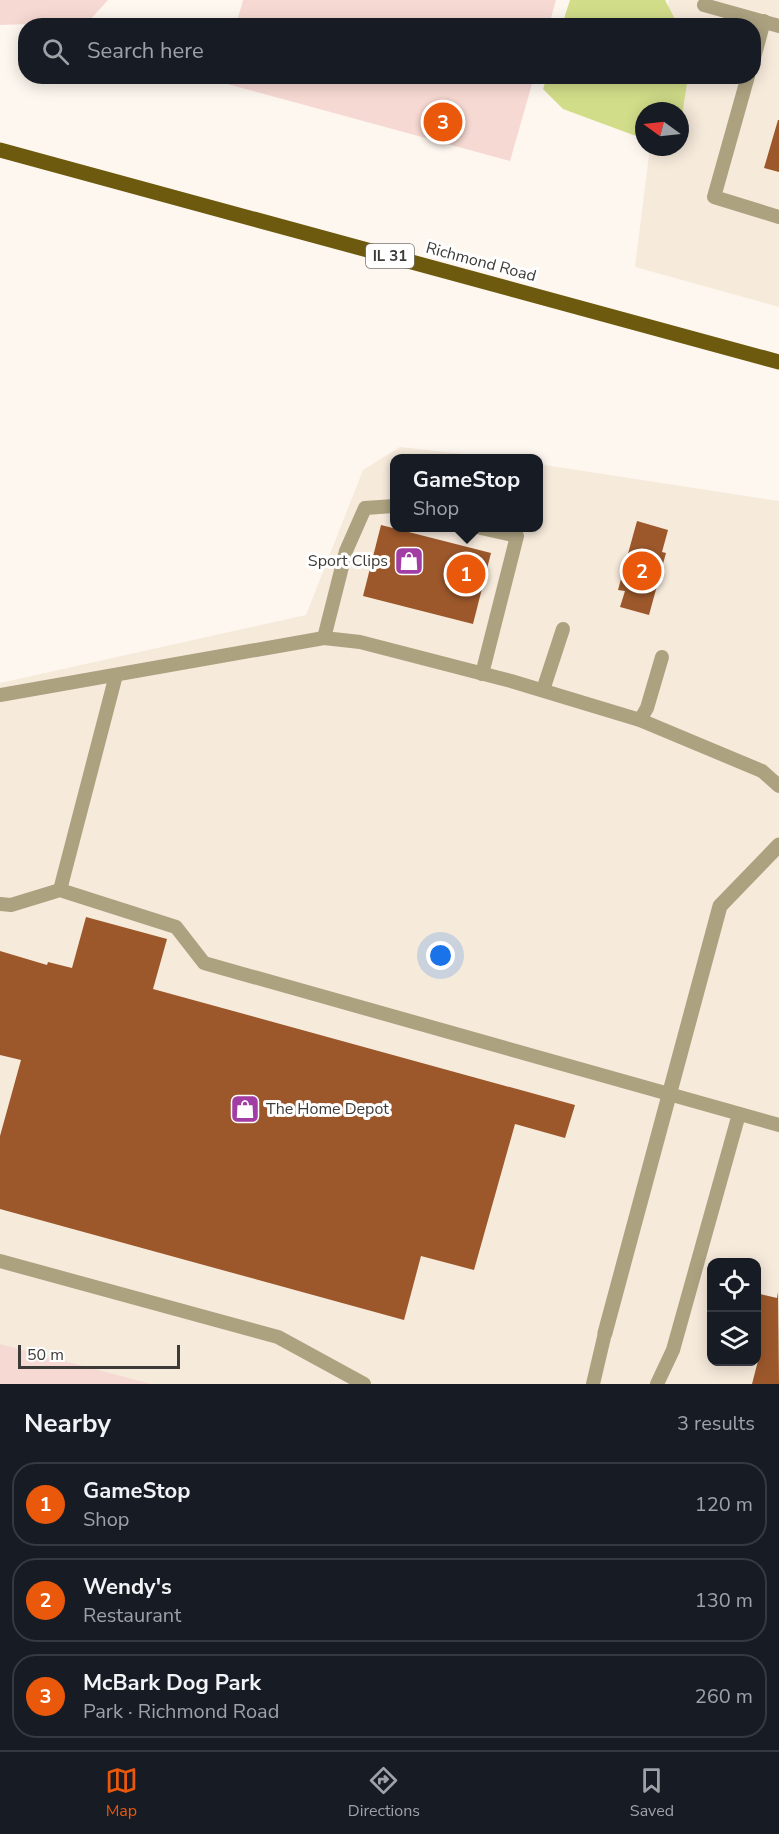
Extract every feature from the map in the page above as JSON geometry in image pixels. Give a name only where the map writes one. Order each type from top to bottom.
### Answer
[{"type":"main road","name":"Richmond Road","points":[[0,150],[779,362]]},
{"type":"street","points":[[605,1333],[720,906],[779,844]]},
{"type":"lane","points":[[704,5],[753,18]]},
{"type":"lane","points":[[761,20],[779,26]]},
{"type":"lane","points":[[761,31],[764,21]]},
{"type":"lane","points":[[746,84],[714,197],[779,217]]},
{"type":"lane","points":[[324,638],[346,550],[365,508],[390,507]]},
{"type":"lane","points":[[482,674],[517,537],[497,532]]},
{"type":"lane","points":[[543,690],[563,629]]},
{"type":"lane","points":[[0,695],[324,638],[360,642],[543,690],[640,720],[762,771],[779,786]]},
{"type":"lane","points":[[640,720],[647,708],[662,657]]},
{"type":"lane","points":[[60,890],[116,675]]},
{"type":"lane","points":[[0,904],[11,906],[60,890],[176,927],[204,963],[779,1125]]},
{"type":"lane","points":[[657,1384],[673,1350],[739,1114]]},
{"type":"lane","points":[[0,1261],[278,1337],[364,1384]]},
{"type":"lane","points":[[593,1384],[605,1333]]},
{"type":"shaded area","points":[[0,0],[108,0],[92,18],[18,18],[18,24],[0,25]]},
{"type":"shaded area","points":[[243,0],[556,0],[551,18],[238,18]]},
{"type":"shaded area","points":[[570,0],[665,0],[674,18],[564,18]]},
{"type":"shaded area","points":[[669,0],[779,0],[779,307],[635,267],[649,156],[689,156],[689,102],[674,102],[663,84],[761,84],[761,18],[667,18]]},
{"type":"shaded area","points":[[227,84],[532,84],[510,161]]},
{"type":"shaded area","points":[[545,84],[687,84],[684,102],[635,102],[635,136],[563,109],[543,89]]},
{"type":"shaded area","points":[[400,447],[463,454],[390,454],[390,532],[543,532],[543,465],[779,501],[779,1384],[0,1384],[0,683],[306,615],[363,470]]},
{"type":"shaded area","points":[[0,1344],[151,1384],[0,1384]]},
{"type":"building","points":[[779,120],[779,172],[764,168]]},
{"type":"building","points":[[637,521],[668,530],[662,552],[666,553],[649,615],[620,607],[625,591],[618,590]]},
{"type":"building","points":[[381,525],[390,527],[390,532],[408,532],[491,553],[473,624],[363,596]]},
{"type":"building","name":"The Home Depot","points":[[86,917],[167,939],[153,989],[575,1105],[565,1138],[515,1124],[474,1270],[421,1256],[404,1320],[0,1209],[0,1136],[21,1060],[0,1055],[0,951],[47,965],[48,962],[72,968]]},
{"type":"building","points":[[778,1292],[779,1384],[752,1384],[757,1366],[761,1366],[761,1294],[777,1298]]},
{"type":"place","name":"McBark Dog Park","points":[[443,122]]},
{"type":"place","name":"Sport Clips","points":[[409,561]]},
{"type":"place","name":"Wendy's","points":[[642,571]]},
{"type":"place","name":"GameStop","points":[[466,574]]},
{"type":"place","name":"The Home Depot","points":[[245,1109]]}]
